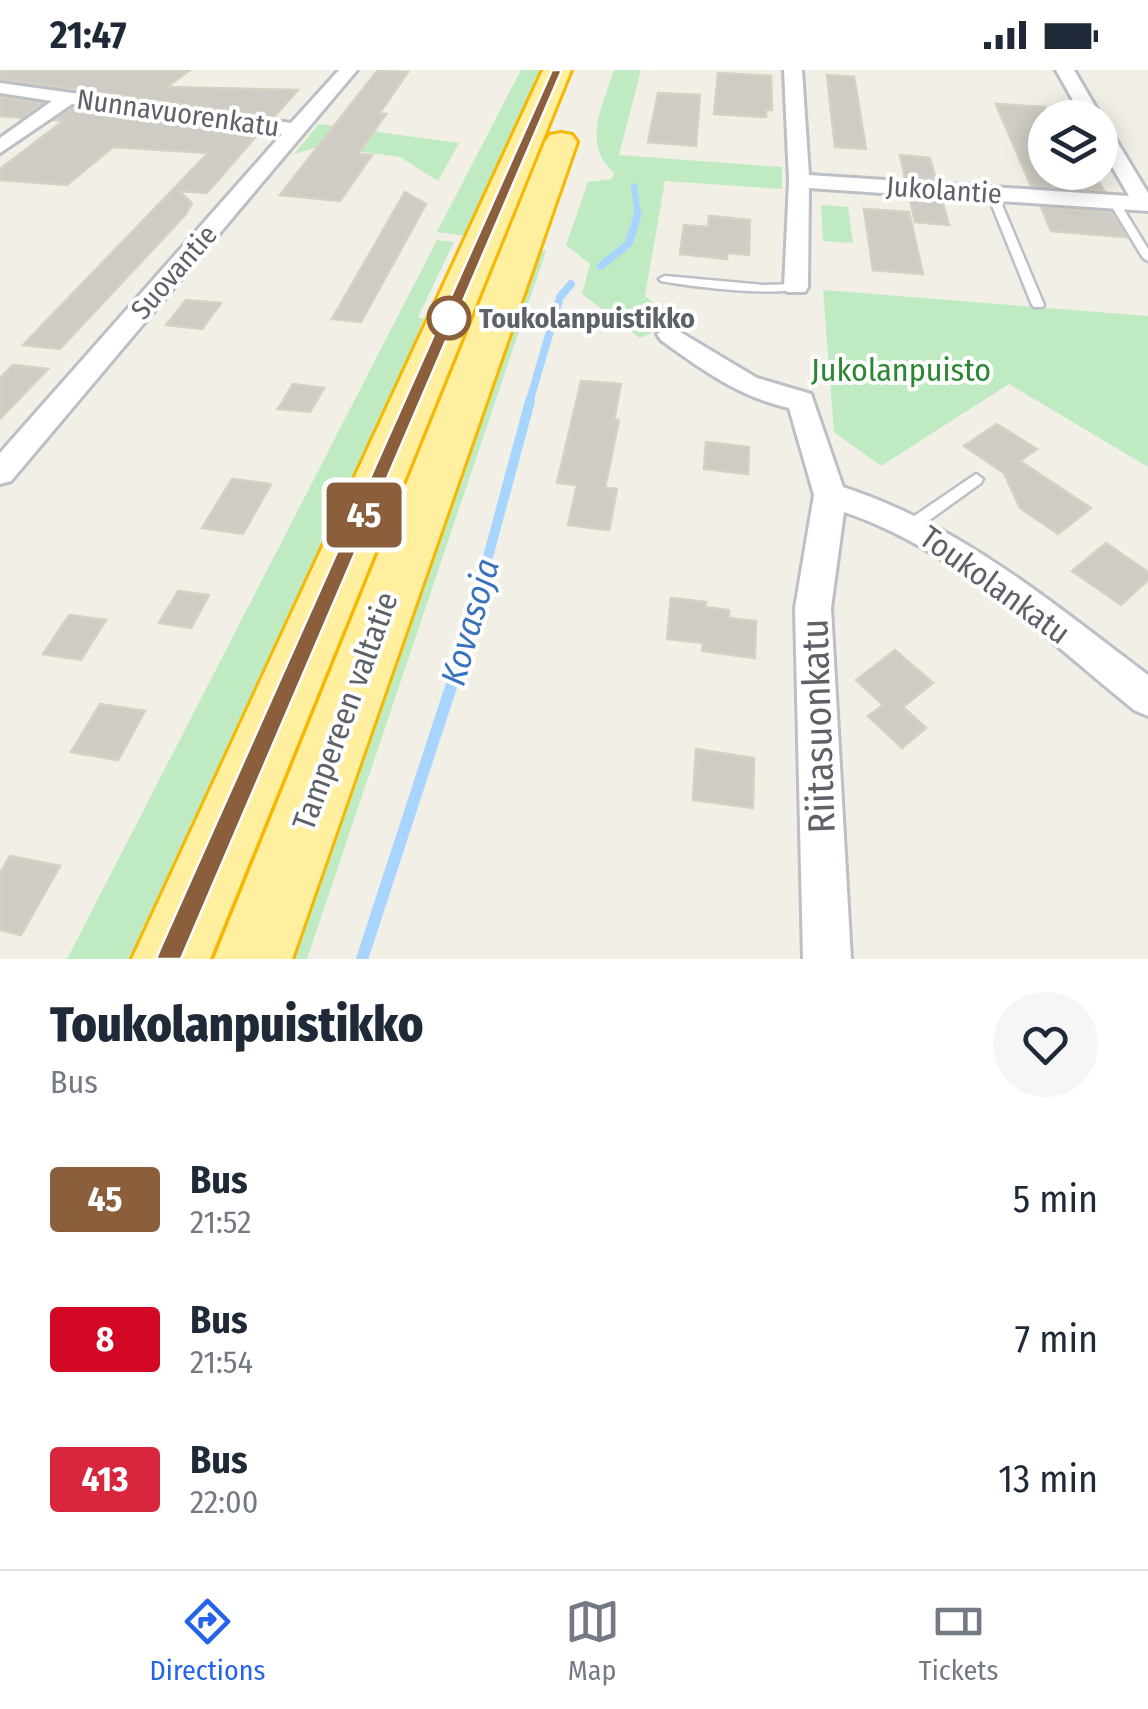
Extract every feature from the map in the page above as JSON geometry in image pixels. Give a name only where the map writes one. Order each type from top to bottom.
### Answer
[{"type":"highway","name":"Tampereen valtatie","points":[[170,959],[557,70]]},
{"type":"highway","name":"Tampereen valtatie","points":[[252,959],[588,70]]},
{"type":"street","name":"Suovantie","points":[[0,473],[348,70]]},
{"type":"street","points":[[793,70],[799,180],[796,287]]},
{"type":"street","points":[[1064,70],[1082,100]]},
{"type":"street","name":"Nunnavuorenkatu","points":[[0,88],[297,130]]},
{"type":"street","points":[[0,147],[68,98]]},
{"type":"street","points":[[1118,159],[1146,204]]},
{"type":"street","name":"Jukolantie","points":[[799,180],[1146,204]]},
{"type":"street","points":[[670,334],[744,386],[772,397],[801,401],[830,495]]},
{"type":"street","name":"Toukolankatu","points":[[830,495],[912,524],[943,543],[1148,698]]},
{"type":"street","name":"Riitasuonkatu","points":[[827,959],[813,608],[830,495]]},
{"type":"lane","points":[[992,194],[1038,305]]},
{"type":"lane","points":[[1114,202],[1148,258]]},
{"type":"lane","points":[[665,279],[796,287]]},
{"type":"lane","points":[[912,524],[976,480]]},
{"type":"green space","points":[[521,70],[542,70],[466,236],[437,232]]},
{"type":"green space","name":"Toukolanpuistikko","points":[[614,70],[641,70],[619,155],[782,167],[782,189],[665,181],[645,296],[678,321],[640,338],[582,294],[590,264],[566,245],[588,182],[612,179],[614,173],[604,161],[597,137],[600,110]]},
{"type":"green space","points":[[319,124],[459,143],[438,181],[400,157],[321,146],[294,154]]},
{"type":"green space","points":[[821,205],[848,207],[853,243],[823,241]]},
{"type":"green space","points":[[437,240],[454,242],[418,317],[424,319],[396,388],[142,959],[67,959]]},
{"type":"green space","points":[[496,247],[507,249],[229,959],[204,959]]},
{"type":"green space","points":[[538,251],[546,251],[307,959],[286,959]]},
{"type":"green space","name":"Jukolanpuisto","points":[[823,290],[1148,316],[1148,467],[1009,384],[881,466],[834,432]]},
{"type":"building","points":[[0,70],[190,70],[167,87],[298,90],[274,117],[0,79]]},
{"type":"building","points":[[377,71],[408,72],[379,114],[386,114],[358,154],[372,155],[340,201],[280,195]]},
{"type":"building","points":[[718,73],[771,76],[772,110],[766,110],[766,117],[714,114]]},
{"type":"building","points":[[827,75],[854,77],[866,149],[835,147]]},
{"type":"building","points":[[658,93],[700,95],[696,146],[648,142]]},
{"type":"building","points":[[0,97],[42,103],[22,118],[0,116]]},
{"type":"building","points":[[996,104],[1028,106],[1028,179]]},
{"type":"building","points":[[73,108],[258,134],[207,193],[179,191],[192,203],[186,214],[60,349],[23,345],[208,153],[113,147],[67,185],[0,180],[0,169],[63,121],[55,120]]},
{"type":"building","points":[[900,155],[930,158],[936,180],[905,178]]},
{"type":"building","points":[[405,192],[426,204],[361,322],[332,319]]},
{"type":"building","points":[[910,199],[942,201],[949,225],[915,222]]},
{"type":"building","points":[[1041,207],[1111,212],[1126,237],[1051,231]]},
{"type":"building","points":[[864,209],[909,212],[923,274],[873,270]]},
{"type":"building","points":[[709,216],[750,220],[749,255],[727,253],[727,259],[680,254],[684,225],[708,227]]},
{"type":"building","points":[[186,300],[221,303],[202,329],[166,325]]},
{"type":"building","points":[[13,365],[48,369],[0,419],[0,378]]},
{"type":"building","points":[[581,381],[621,384],[614,420],[619,420],[605,488],[617,489],[609,530],[568,525],[577,485],[557,483]]},
{"type":"building","points":[[293,384],[324,388],[310,412],[278,409]]},
{"type":"building","points":[[997,424],[1037,449],[1020,461],[1091,508],[1058,534],[1020,508],[1004,473],[964,446]]},
{"type":"building","points":[[706,442],[749,447],[748,474],[704,469]]},
{"type":"building","points":[[232,479],[271,484],[243,534],[202,528]]},
{"type":"building","points":[[1106,543],[1148,572],[1148,580],[1121,605],[1072,571]]},
{"type":"building","points":[[178,591],[209,595],[191,628],[159,623]]},
{"type":"building","points":[[671,598],[706,602],[705,607],[729,610],[729,618],[756,621],[755,658],[702,651],[703,643],[667,639]]},
{"type":"building","points":[[69,615],[106,620],[81,660],[43,654]]},
{"type":"building","points":[[895,650],[933,683],[903,707],[926,728],[902,748],[868,716],[883,705],[856,680]]},
{"type":"building","points":[[100,704],[145,711],[118,760],[71,752]]},
{"type":"building","points":[[696,749],[754,758],[753,808],[693,800]]},
{"type":"building","points":[[10,856],[60,866],[21,935],[0,930],[0,873]]},
{"type":"waterway","points":[[634,186],[638,214]]},
{"type":"waterway","points":[[601,266],[629,243],[638,214]]},
{"type":"waterway","name":"Kovasoja","points":[[529,403],[560,297],[571,284]]},
{"type":"waterway","name":"Kovasoja","points":[[464,646],[530,401]]},
{"type":"waterway","name":"Kovasoja","points":[[362,959],[465,644]]},
{"type":"bus line","name":"45","points":[[171,959],[557,70]]},
{"type":"place","name":"Toukolanpuistikko","points":[[449,318]]}]
